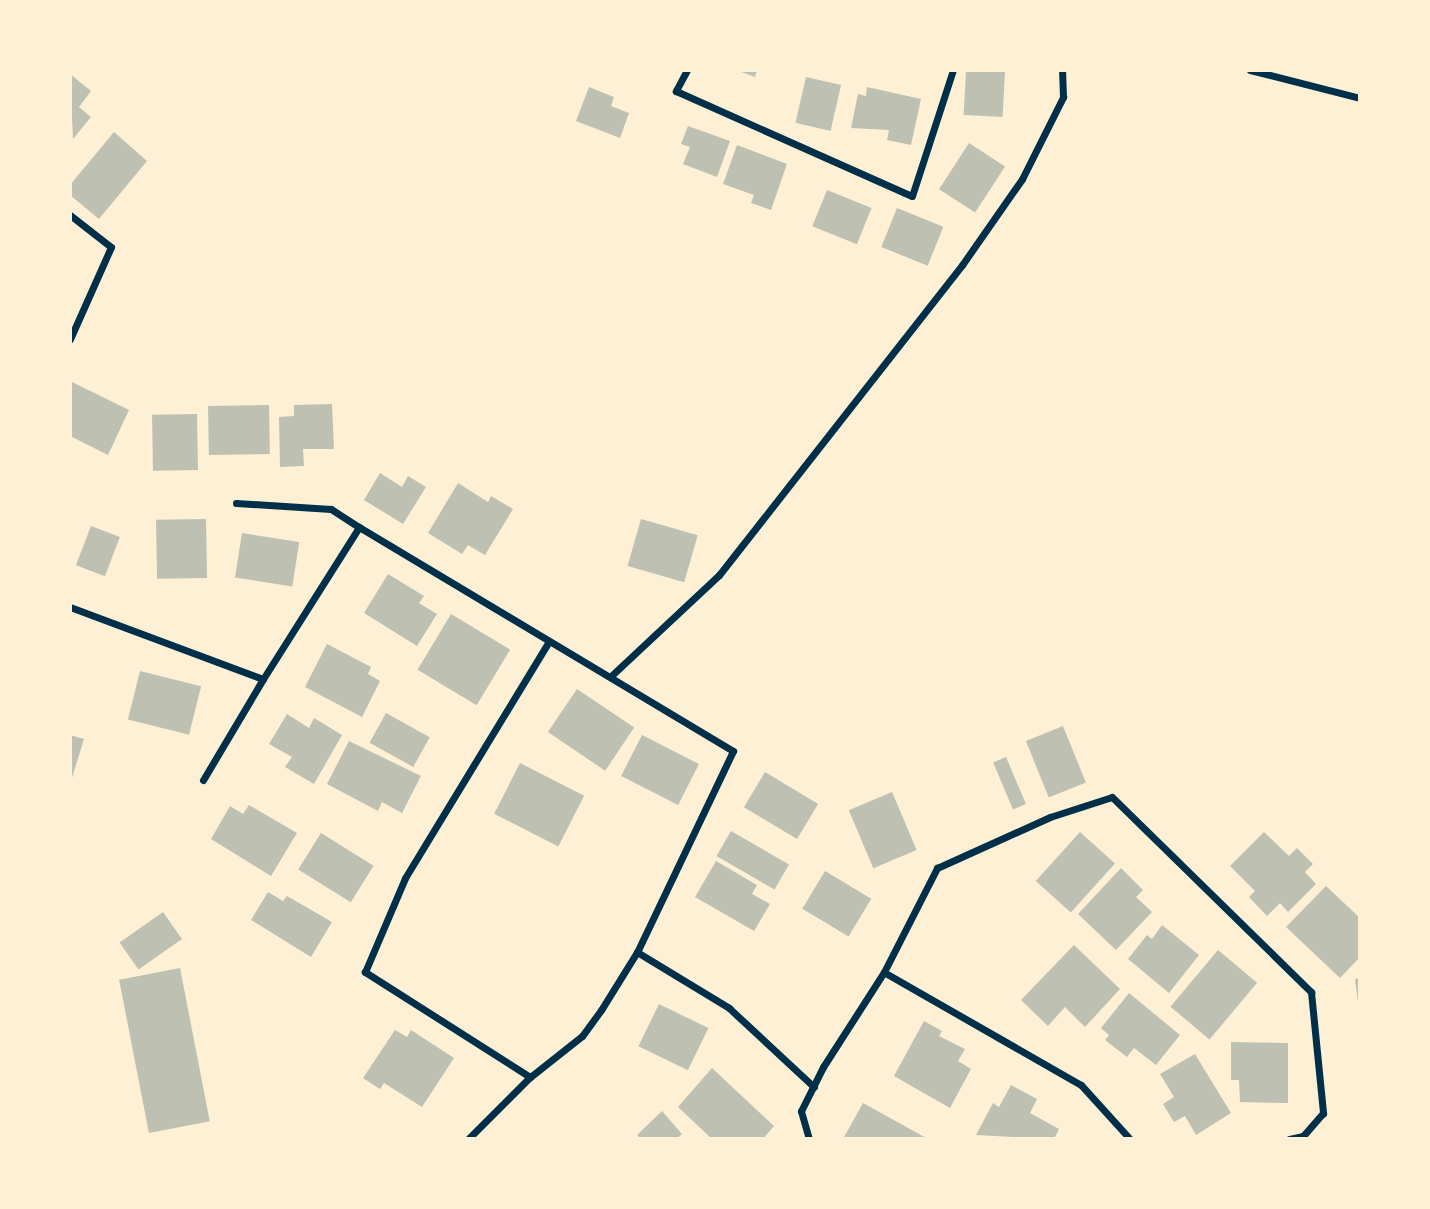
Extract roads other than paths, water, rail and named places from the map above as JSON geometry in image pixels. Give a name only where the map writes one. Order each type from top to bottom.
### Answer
[{"type":"street","points":[[687,70],[676,91],[912,196],[953,70]]},
{"type":"street","points":[[611,676],[719,575],[962,265],[1022,180],[1063,97],[1062,70]]},
{"type":"street","points":[[1250,70],[1360,98]]},
{"type":"street","points":[[70,215],[111,247],[70,340]]},
{"type":"street","points":[[236,503],[331,509],[733,751],[637,952],[582,1036],[530,1077],[468,1139]]},
{"type":"street","points":[[204,780],[263,679],[359,527]]},
{"type":"street","points":[[70,607],[263,679]]},
{"type":"street","points":[[530,1077],[365,972],[405,878],[549,641]]},
{"type":"street","points":[[809,1139],[802,1111],[884,972],[937,868],[1049,817],[1112,797],[1311,992],[1323,1113],[1303,1136],[1289,1139]]},
{"type":"street","points":[[637,952],[729,1008],[814,1087]]},
{"type":"street","points":[[884,972],[1081,1085],[1130,1139]]}]
